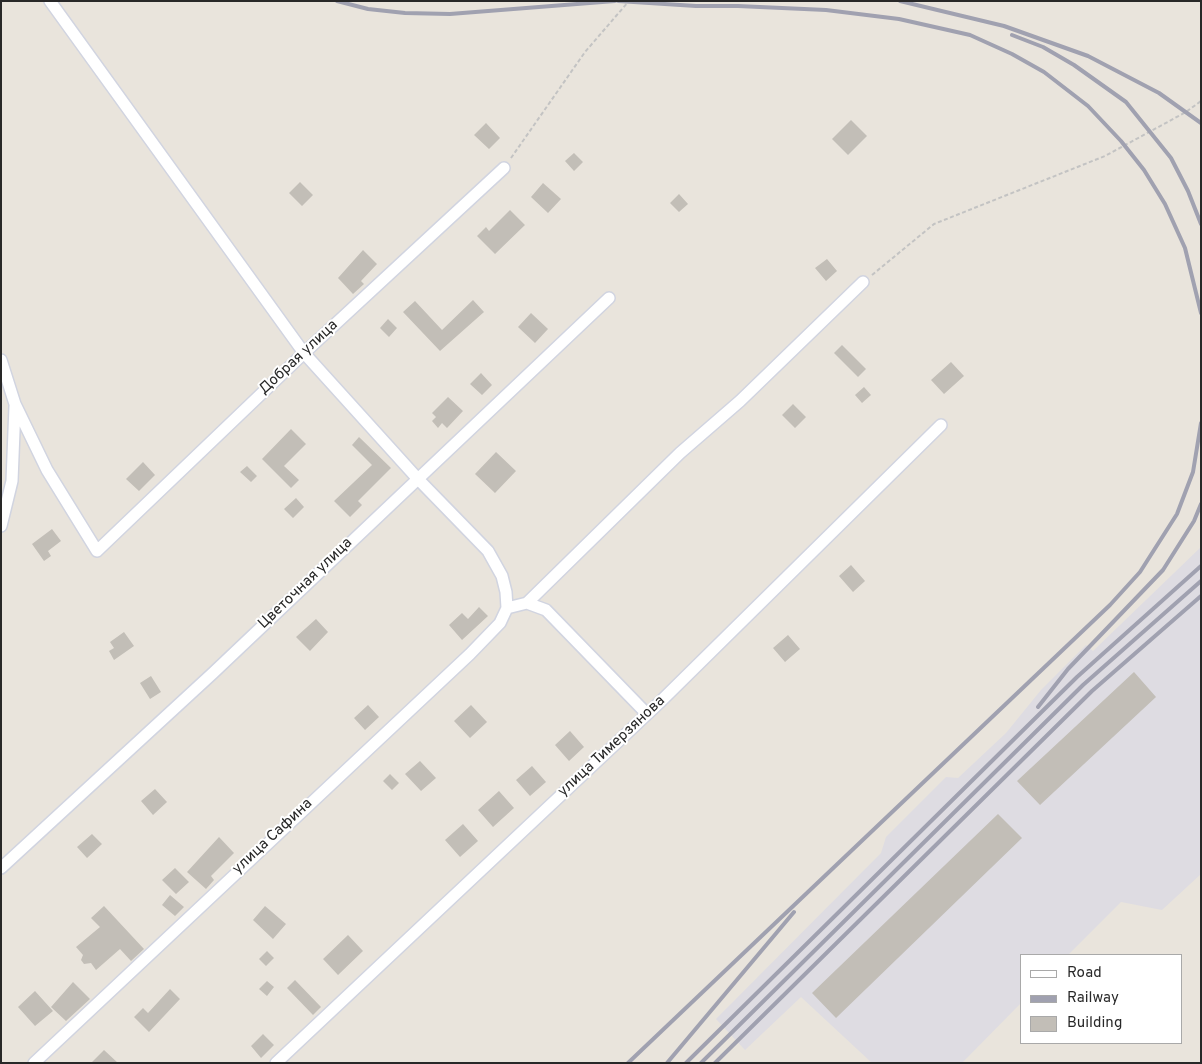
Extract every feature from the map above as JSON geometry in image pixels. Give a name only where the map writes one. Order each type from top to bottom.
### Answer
[{"type":"street","points":[[50,1],[304,353],[417,478],[488,552],[502,576],[507,608],[527,603],[680,453],[740,401],[863,282]]},
{"type":"street","name":"Добрая улица","points":[[15,404],[47,470],[97,551],[304,353],[504,168]]},
{"type":"street","name":"Цветочная улица","points":[[1,868],[213,673],[608,298]]},
{"type":"street","points":[[1,360],[15,404],[12,480],[1,526]]},
{"type":"street","name":"улица Тимерзянова","points":[[276,1063],[647,714],[941,425]]},
{"type":"street","points":[[527,603],[546,610],[647,714]]},
{"type":"street","name":"улица Сафина","points":[[34,1063],[470,654],[500,623],[507,608]]},
{"type":"path","points":[[504,168],[585,52],[629,1]]},
{"type":"path","points":[[863,282],[934,224],[1105,156],[1186,112],[1201,100]]},
{"type":"shaded area","points":[[1201,547],[1201,874],[1162,910],[1121,902],[1069,954],[1020,954],[1020,1004],[962,1063],[872,1063],[801,997],[745,1050],[716,1019],[881,853],[886,837],[946,777],[958,778],[1006,733],[1041,690],[1086,645],[1093,651]]},
{"type":"building","points":[[851,120],[867,136],[848,155],[832,139]]},
{"type":"building","points":[[486,123],[500,138],[489,149],[474,135]]},
{"type":"building","points":[[574,153],[583,162],[574,171],[565,161]]},
{"type":"building","points":[[300,182],[313,195],[302,206],[289,193]]},
{"type":"building","points":[[543,183],[561,199],[548,213],[531,197]]},
{"type":"building","points":[[679,194],[688,204],[679,212],[670,203]]},
{"type":"building","points":[[510,210],[525,225],[495,254],[477,236],[486,227],[489,231]]},
{"type":"building","points":[[363,250],[377,264],[361,281],[364,284],[353,294],[338,278]]},
{"type":"building","points":[[827,259],[837,271],[826,281],[815,268]]},
{"type":"building","points":[[473,300],[484,312],[440,351],[403,312],[415,301],[442,330]]},
{"type":"building","points":[[531,313],[548,329],[535,343],[518,327]]},
{"type":"building","points":[[388,319],[397,328],[389,337],[380,328]]},
{"type":"building","points":[[842,345],[866,369],[858,377],[834,353]]},
{"type":"building","points":[[951,362],[964,376],[944,394],[931,380]]},
{"type":"building","points":[[481,373],[492,385],[482,395],[470,384]]},
{"type":"building","points":[[864,387],[871,395],[862,403],[855,395]]},
{"type":"building","points":[[448,397],[463,411],[447,428],[442,423],[438,428],[432,421],[436,417],[432,413]]},
{"type":"building","points":[[793,404],[806,417],[795,428],[782,415]]},
{"type":"building","points":[[291,429],[306,444],[284,466],[299,480],[291,488],[262,459]]},
{"type":"building","points":[[359,437],[391,468],[358,501],[362,505],[350,517],[334,501],[372,465],[352,445]]},
{"type":"building","points":[[496,452],[516,471],[495,493],[475,474]]},
{"type":"building","points":[[143,462],[155,475],[139,491],[126,479]]},
{"type":"building","points":[[247,466],[257,476],[251,482],[240,472]]},
{"type":"building","points":[[296,498],[304,507],[293,518],[284,509]]},
{"type":"building","points":[[52,529],[61,541],[48,551],[51,556],[44,561],[32,544]]},
{"type":"building","points":[[851,565],[865,581],[853,592],[839,576]]},
{"type":"building","points":[[479,607],[488,616],[462,640],[449,625],[462,613],[468,619]]},
{"type":"building","points":[[316,619],[328,632],[310,651],[296,637]]},
{"type":"building","points":[[124,632],[134,646],[114,660],[109,651],[114,648],[110,642]]},
{"type":"building","points":[[788,635],[800,649],[785,662],[773,648]]},
{"type":"building","points":[[1134,672],[1156,697],[1040,805],[1017,781]]},
{"type":"building","points":[[151,676],[161,692],[150,699],[140,683]]},
{"type":"building","points":[[368,705],[379,717],[365,730],[354,718]]},
{"type":"building","points":[[471,705],[487,722],[470,738],[454,721]]},
{"type":"building","points":[[570,731],[584,747],[569,761],[555,745]]},
{"type":"building","points":[[420,761],[436,778],[421,791],[405,774]]},
{"type":"building","points":[[532,766],[546,782],[530,796],[516,780]]},
{"type":"building","points":[[390,774],[399,783],[392,790],[383,781]]},
{"type":"building","points":[[155,789],[167,802],[153,815],[141,801]]},
{"type":"building","points":[[499,791],[514,808],[493,827],[478,810]]},
{"type":"building","points":[[998,814],[1022,838],[836,1018],[812,993]]},
{"type":"building","points":[[463,824],[478,841],[460,857],[445,840]]},
{"type":"building","points":[[92,834],[102,844],[87,858],[77,847]]},
{"type":"building","points":[[219,837],[234,853],[211,876],[214,880],[206,889],[187,872]]},
{"type":"building","points":[[175,868],[189,882],[176,894],[162,880]]},
{"type":"building","points":[[170,895],[184,907],[175,916],[162,905]]},
{"type":"building","points":[[104,906],[144,949],[131,961],[120,949],[96,970],[91,963],[84,964],[81,960],[83,955],[76,947],[100,927],[91,918]]},
{"type":"building","points":[[265,906],[286,924],[273,939],[253,920]]},
{"type":"building","points":[[348,935],[363,951],[338,975],[323,959]]},
{"type":"building","points":[[267,951],[274,958],[266,966],[259,959]]},
{"type":"building","points":[[295,980],[321,1007],[313,1015],[287,988]]},
{"type":"building","points":[[267,981],[274,987],[267,996],[259,989]]},
{"type":"building","points":[[73,982],[90,999],[66,1021],[51,1007]]},
{"type":"building","points":[[170,989],[180,999],[149,1032],[134,1017],[143,1008],[148,1013]]},
{"type":"building","points":[[35,991],[53,1011],[35,1026],[18,1007]]},
{"type":"building","points":[[263,1034],[274,1045],[261,1058],[251,1046]]},
{"type":"building","points":[[104,1050],[118,1063],[91,1063]]},
{"type":"railway","points":[[337,1],[368,9],[405,13],[450,14],[615,1]]},
{"type":"railway","points":[[618,1],[696,6],[826,10],[899,19],[970,35],[1012,54],[1044,72],[1088,106],[1121,141],[1144,170],[1165,204],[1185,248],[1201,313]]},
{"type":"railway","points":[[900,1],[1004,26],[1088,56],[1159,93],[1201,123]]},
{"type":"railway","points":[[1012,35],[1043,47],[1074,65],[1126,102],[1171,158],[1188,191],[1201,224]]},
{"type":"railway","points":[[628,1063],[1110,605],[1140,572],[1177,514],[1193,472],[1201,423]]},
{"type":"railway","points":[[1038,707],[1068,669],[1163,570],[1194,521],[1201,504]]},
{"type":"railway","points":[[686,1063],[1077,677],[1201,566]]},
{"type":"railway","points":[[701,1063],[1083,685],[1201,581]]},
{"type":"railway","points":[[715,1063],[1092,691],[1201,596]]},
{"type":"railway","points":[[667,1063],[794,912]]}]
